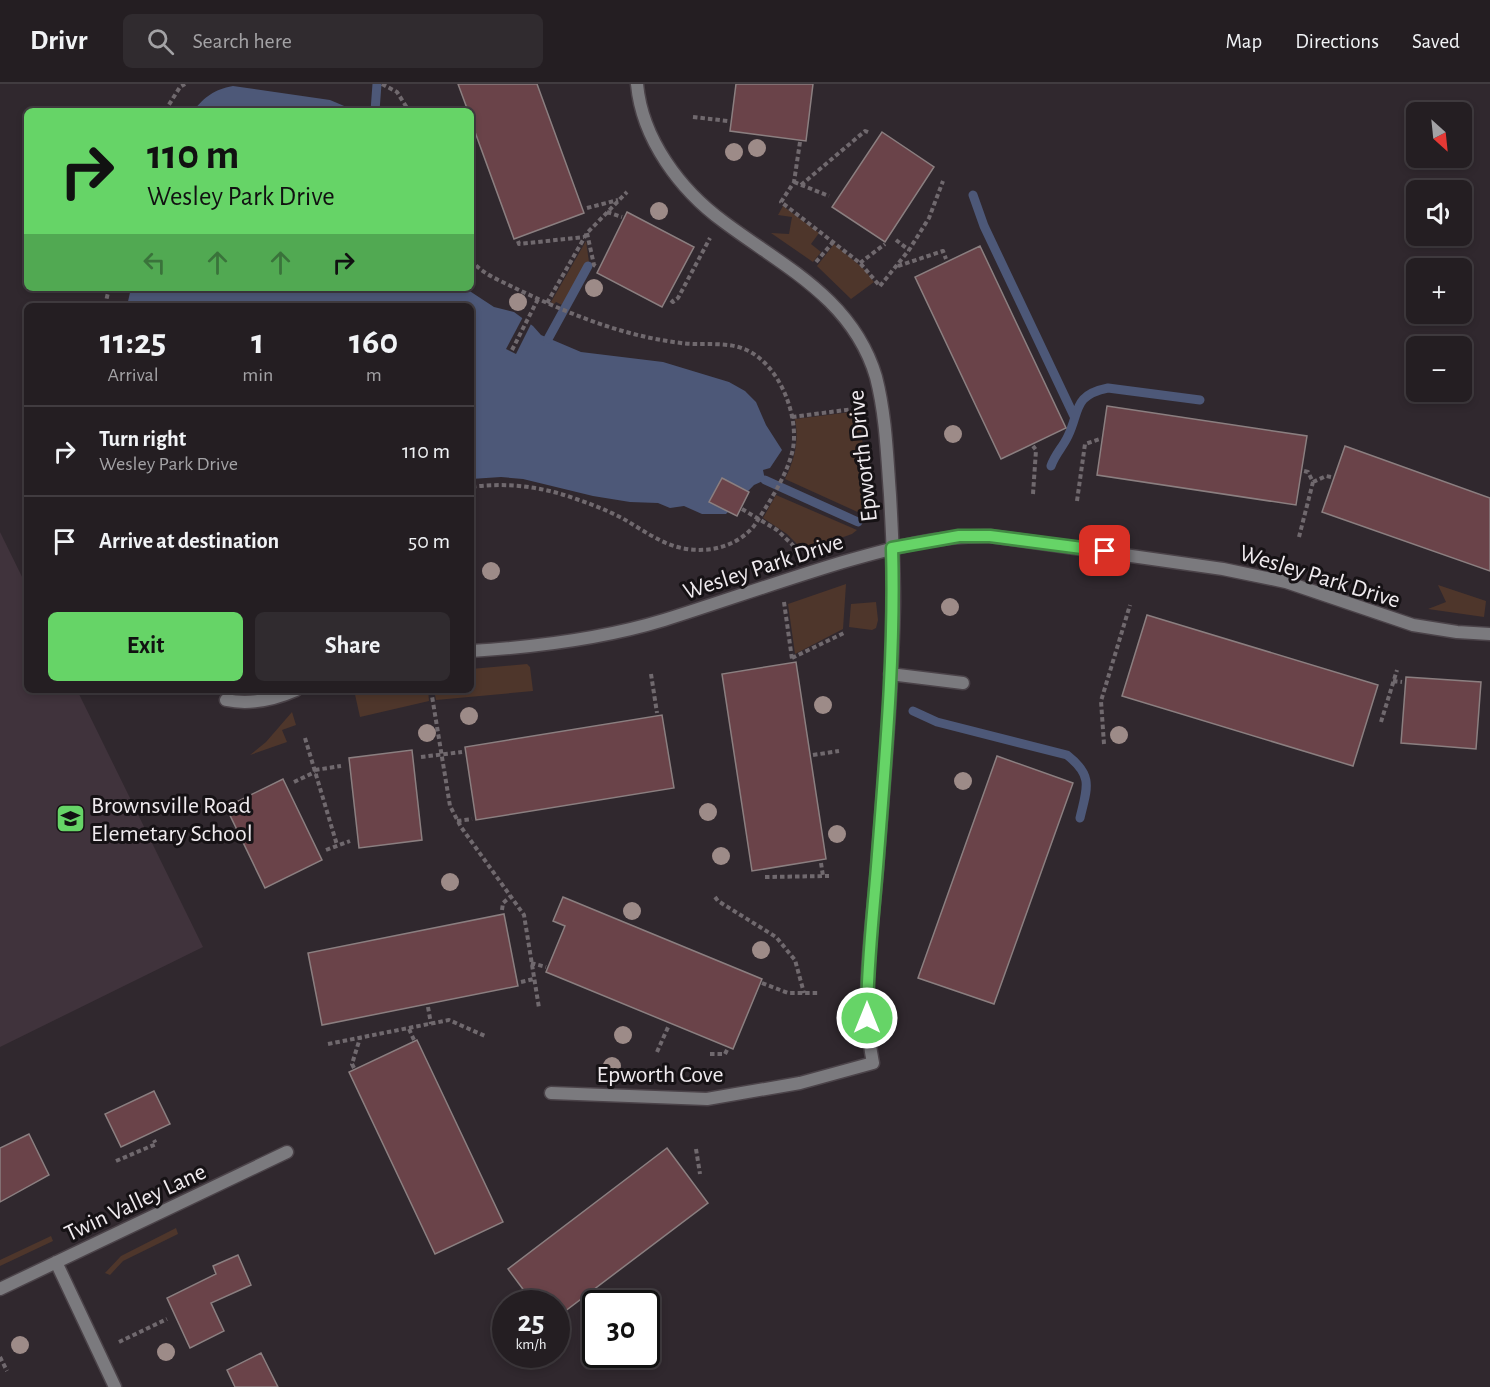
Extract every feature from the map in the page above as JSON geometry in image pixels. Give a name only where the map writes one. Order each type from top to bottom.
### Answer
[{"type":"street","name":"Epworth Drive","points":[[637,84],[644,117],[652,136],[663,158],[679,179],[723,221],[795,270],[835,306],[857,336],[875,376],[883,411],[894,604],[882,803],[867,986],[867,1018],[873,1063]]},
{"type":"street","name":"Wesley Park Drive","points":[[474,651],[577,640],[626,630],[892,548],[959,536],[990,536],[1223,568],[1286,582],[1413,625],[1456,632],[1490,634]]},
{"type":"street","points":[[890,674],[963,683]]},
{"type":"street","points":[[225,700],[242,703],[262,701],[287,693]]},
{"type":"street","name":"Epworth Cove","points":[[551,1093],[707,1099],[800,1083],[873,1063]]},
{"type":"street","name":"Twin Valley Lane","points":[[0,1289],[287,1152]]},
{"type":"street","points":[[56,1262],[115,1387]]},
{"type":"path","points":[[167,108],[180,87],[185,84]]},
{"type":"path","points":[[384,84],[397,92],[407,108]]},
{"type":"path","points":[[693,117],[728,121]]},
{"type":"path","points":[[801,185],[865,131],[870,133]]},
{"type":"path","points":[[800,142],[794,182],[781,202],[861,263],[879,286],[909,250],[929,218],[943,181]]},
{"type":"path","points":[[794,182],[829,196]]},
{"type":"path","points":[[547,303],[586,235],[627,192]]},
{"type":"path","points":[[587,208],[618,200]]},
{"type":"path","points":[[607,212],[622,217]]},
{"type":"path","points":[[518,241],[519,244],[586,235]]},
{"type":"path","points":[[586,235],[594,266],[597,267]]},
{"type":"path","points":[[671,300],[673,302],[678,298],[711,236]]},
{"type":"path","points":[[896,240],[909,250]]},
{"type":"path","points":[[815,263],[834,241]]},
{"type":"path","points":[[861,263],[885,244]]},
{"type":"path","points":[[896,267],[943,251],[946,259]]},
{"type":"path","points":[[474,263],[484,272],[538,299],[602,325],[657,339],[743,348],[755,354],[777,378],[792,417],[794,435],[792,452],[781,480],[759,518],[747,535],[724,547],[686,549],[666,543],[599,508],[557,493],[516,485],[474,488]]},
{"type":"path","points":[[512,350],[538,299]]},
{"type":"path","points":[[792,417],[862,408]]},
{"type":"path","points":[[1077,501],[1086,444],[1100,439]]},
{"type":"path","points":[[1033,446],[1036,450],[1033,494]]},
{"type":"path","points":[[1299,537],[1313,482],[1308,472],[1304,471]]},
{"type":"path","points":[[1313,482],[1326,476],[1331,477]]},
{"type":"path","points":[[742,509],[788,539],[802,555]]},
{"type":"path","points":[[784,602],[792,659],[846,632]]},
{"type":"path","points":[[1104,744],[1101,700],[1130,605]]},
{"type":"path","points":[[1381,722],[1397,670]]},
{"type":"path","points":[[651,674],[657,712]]},
{"type":"path","points":[[1393,681],[1402,682]]},
{"type":"path","points":[[432,693],[450,806],[457,821],[524,915],[539,1008]]},
{"type":"path","points":[[305,738],[337,845]]},
{"type":"path","points":[[813,754],[839,751]]},
{"type":"path","points":[[421,757],[462,752]]},
{"type":"path","points":[[294,782],[315,771],[341,766]]},
{"type":"path","points":[[457,821],[472,819]]},
{"type":"path","points":[[326,850],[350,841]]},
{"type":"path","points":[[821,863],[823,876]]},
{"type":"path","points":[[765,877],[829,876]]},
{"type":"path","points":[[502,910],[503,903],[511,896]]},
{"type":"path","points":[[715,897],[776,937],[795,960],[804,993]]},
{"type":"path","points":[[531,963],[546,967]]},
{"type":"path","points":[[521,982],[534,979]]},
{"type":"path","points":[[762,983],[788,993],[820,993]]},
{"type":"path","points":[[428,1007],[431,1024]]},
{"type":"path","points":[[328,1044],[449,1020],[485,1036]]},
{"type":"path","points":[[657,1052],[669,1025]]},
{"type":"path","points":[[409,1029],[414,1040]]},
{"type":"path","points":[[354,1068],[352,1064],[360,1038]]},
{"type":"path","points":[[710,1054],[725,1054],[728,1048]]},
{"type":"path","points":[[116,1161],[156,1144],[154,1140]]},
{"type":"path","points":[[696,1149],[700,1174]]},
{"type":"path","points":[[119,1342],[167,1319]]},
{"type":"path","points":[[0,1357],[7,1371]]},
{"type":"shaded area","points":[[783,206],[819,233],[811,244],[821,252],[813,262],[771,233],[789,234],[792,217],[778,215]]},
{"type":"shaded area","points":[[586,241],[589,262],[586,263],[562,305],[556,302],[554,304],[551,302]]},
{"type":"shaded area","points":[[834,244],[865,270],[874,282],[851,299],[817,266]]},
{"type":"shaded area","points":[[859,411],[870,511],[867,520],[861,517],[862,514],[785,479],[795,450],[797,435],[795,419]]},
{"type":"shaded area","points":[[776,495],[857,530],[852,534],[804,551],[787,534],[763,518]]},
{"type":"shaded area","name":"Brownsville Road Elemetary School","points":[[0,532],[24,581],[24,693],[78,693],[203,947],[0,1047]]},
{"type":"shaded area","points":[[846,584],[843,629],[795,654],[788,604]]},
{"type":"shaded area","points":[[1438,585],[1486,601],[1484,617],[1428,609],[1446,602]]},
{"type":"shaded area","points":[[876,602],[878,620],[876,628],[872,630],[849,627],[851,604]]},
{"type":"shaded area","points":[[527,664],[530,667],[533,691],[436,700],[435,693],[474,693],[474,669]]},
{"type":"shaded area","points":[[355,693],[428,693],[429,701],[360,717]]},
{"type":"shaded area","points":[[292,712],[296,725],[282,730],[287,742],[250,755],[266,742]]},
{"type":"shaded area","points":[[176,1228],[178,1234],[123,1261],[110,1275],[105,1273],[121,1256]]},
{"type":"shaded area","points":[[51,1236],[53,1241],[0,1266],[0,1260]]},
{"type":"water","points":[[233,86],[330,100],[349,108],[196,108],[210,94]]},
{"type":"water","points":[[130,291],[470,291],[494,307],[514,312],[541,335],[581,352],[663,362],[729,382],[745,391],[756,402],[766,425],[782,450],[770,468],[763,470],[765,480],[754,485],[726,514],[702,514],[684,506],[670,508],[658,503],[630,502],[593,496],[523,479],[501,477],[474,479],[474,303],[128,303]]},
{"type":"pier","points":[[524,315],[532,322],[516,354],[506,349]]},
{"type":"building","points":[[458,84],[537,84],[584,213],[514,239],[474,129],[474,108],[467,108]]},
{"type":"building","points":[[736,84],[813,84],[806,141],[730,131]]},
{"type":"building","points":[[882,132],[934,167],[885,242],[832,207]]},
{"type":"building","points":[[627,212],[694,247],[662,307],[597,273]]},
{"type":"building","points":[[980,246],[1066,428],[1001,459],[915,277]]},
{"type":"building","points":[[1107,406],[1307,436],[1296,505],[1097,475]]},
{"type":"building","points":[[1345,446],[1490,498],[1490,571],[1322,512]]},
{"type":"building","points":[[722,478],[749,492],[737,516],[709,502]]},
{"type":"building","points":[[1147,615],[1378,685],[1353,766],[1122,696]]},
{"type":"building","points":[[796,662],[826,859],[752,871],[722,674]]},
{"type":"building","points":[[1406,677],[1481,682],[1476,749],[1401,743]]},
{"type":"building","points":[[662,715],[674,788],[476,820],[465,747]]},
{"type":"building","points":[[412,750],[422,840],[359,848],[349,758]]},
{"type":"building","points":[[997,756],[1073,783],[994,1004],[918,978]]},
{"type":"building","points":[[283,779],[322,860],[265,888],[226,807]]},
{"type":"building","points":[[563,897],[762,979],[733,1049],[546,972],[565,926],[553,921]]},
{"type":"building","points":[[504,914],[518,986],[322,1025],[308,953]]},
{"type":"building","points":[[417,1040],[503,1222],[435,1254],[349,1072]]},
{"type":"building","points":[[154,1091],[170,1124],[121,1147],[105,1114]]},
{"type":"building","points":[[29,1134],[49,1175],[0,1202],[0,1148]]},
{"type":"building","points":[[667,1148],[708,1203],[593,1290],[582,1290],[582,1298],[570,1307],[570,1290],[524,1290],[508,1269]]},
{"type":"building","points":[[238,1255],[251,1285],[211,1303],[224,1331],[190,1348],[167,1298],[216,1274],[213,1266]]},
{"type":"building","points":[[261,1353],[278,1387],[235,1387],[227,1370]]},
{"type":"waterway","points":[[375,108],[377,84]]},
{"type":"waterway","points":[[973,195],[984,226],[1074,416]]},
{"type":"waterway","points":[[548,339],[588,266]]},
{"type":"waterway","points":[[1051,466],[1068,436],[1079,405],[1097,391],[1108,388],[1200,400]]},
{"type":"waterway","points":[[765,480],[858,522]]},
{"type":"waterway","points":[[913,711],[937,722],[1067,755],[1085,776],[1086,790],[1080,818]]},
{"type":"place","name":"Brownsville Road Elemetary School","points":[[70,819]]},
{"type":"route","points":[[867,1018],[867,986],[882,803],[894,604],[892,548],[959,536],[990,536],[1105,551]]}]
